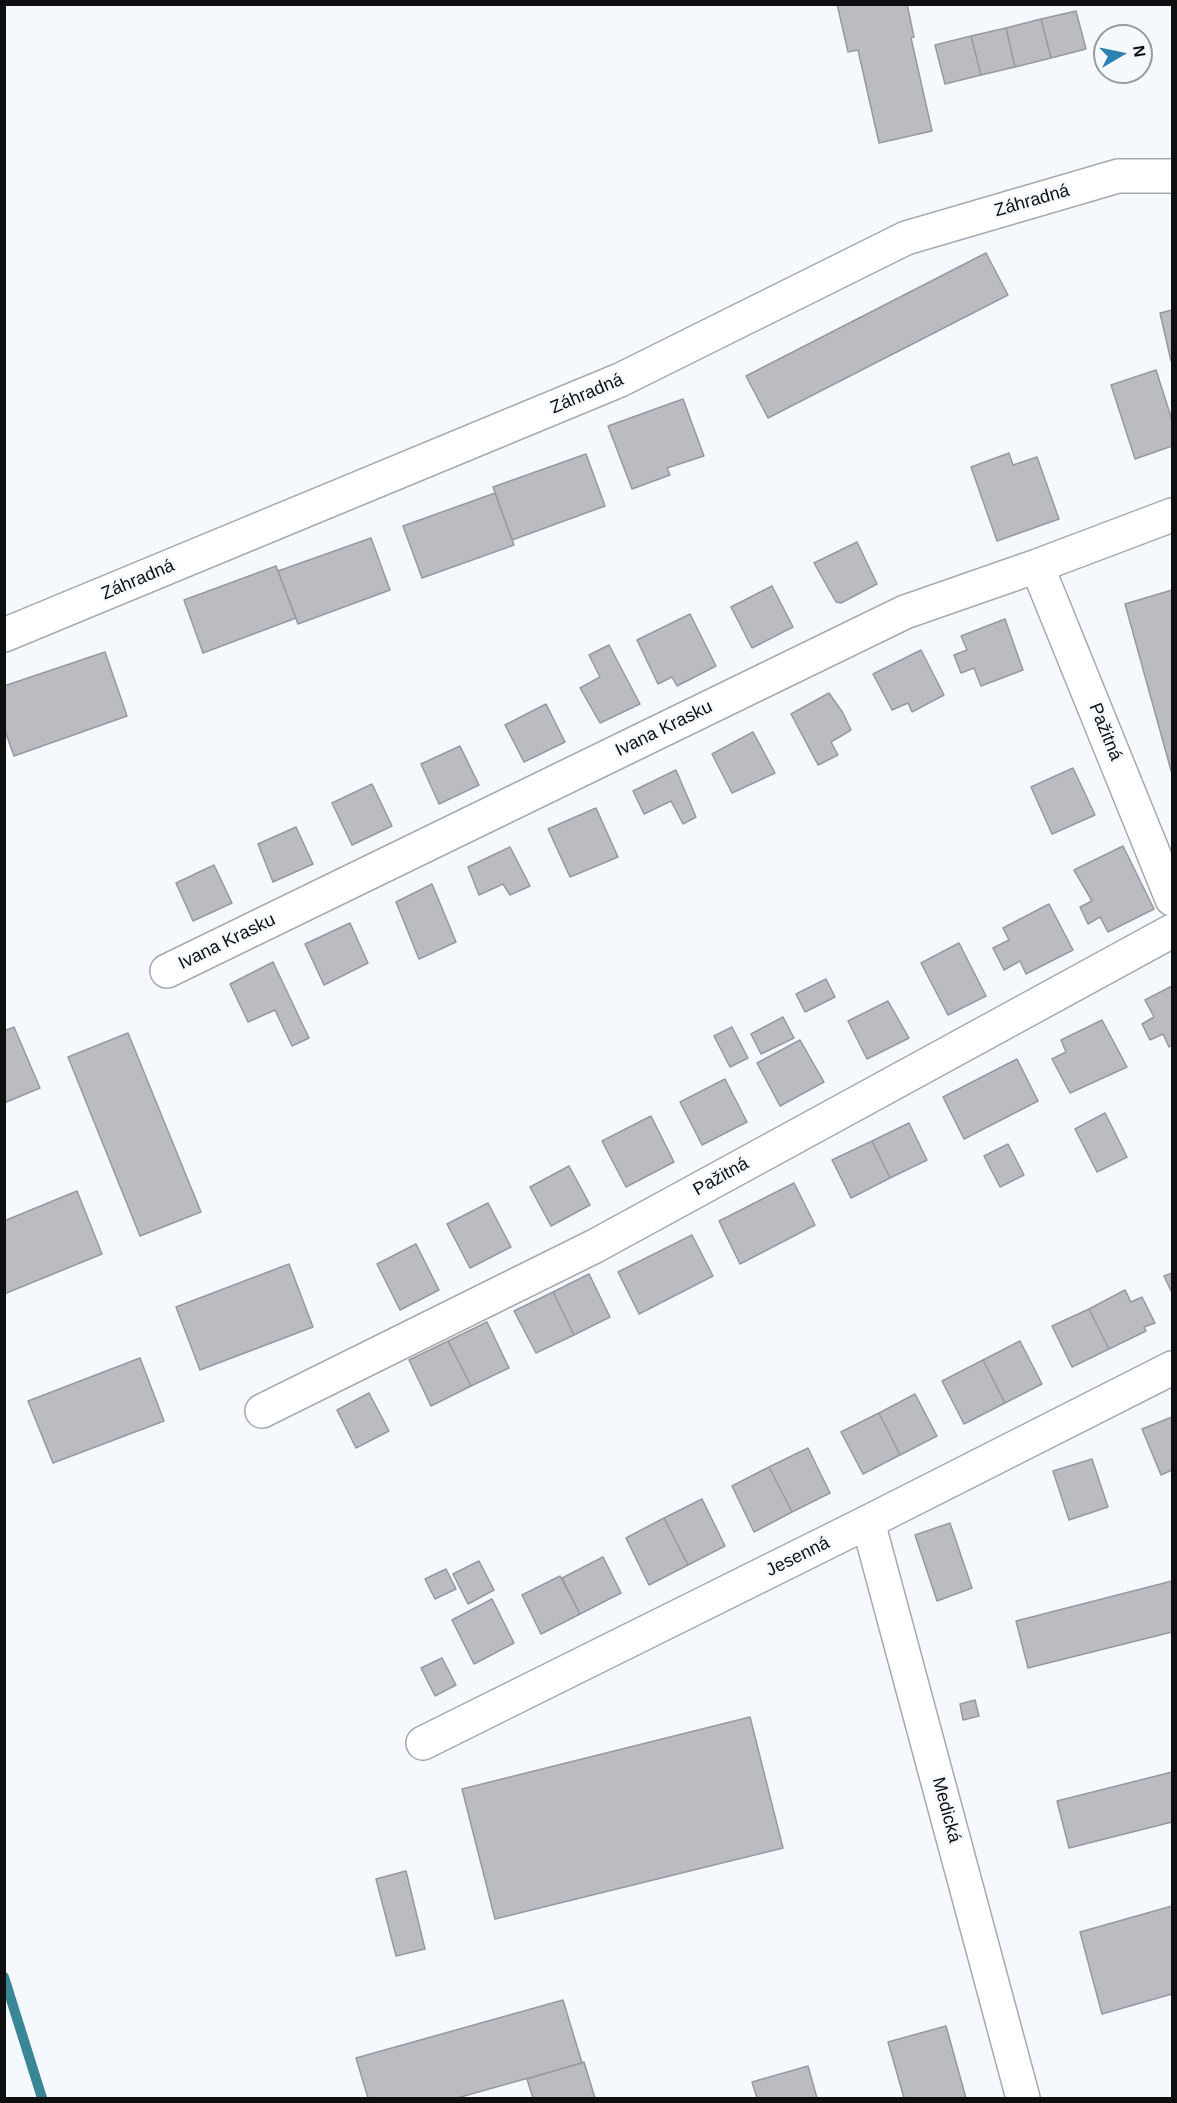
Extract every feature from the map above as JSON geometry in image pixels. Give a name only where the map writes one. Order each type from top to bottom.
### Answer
[{"type":"street","name":"Záhradná","points":[[4,636],[620,380],[906,238],[1118,176],[1173,176]]},
{"type":"street","name":"Ivana Krasku","points":[[167,971],[905,612],[1173,516]]},
{"type":"street","name":"Pažitná","points":[[1037,566],[1173,899]]},
{"type":"street","name":"Pažitná","points":[[262,1411],[594,1246],[1173,931]]},
{"type":"street","name":"Jesenná","points":[[423,1743],[1173,1368]]},
{"type":"street","name":"Medická","points":[[868,1522],[1023,2098]]},
{"type":"building","points":[[837,4],[907,4],[914,37],[911,38],[932,131],[879,143],[858,50],[848,52]]},
{"type":"building","points":[[1076,11],[1086,49],[1051,58],[1041,19]]},
{"type":"building","points":[[1041,19],[1051,58],[1015,67],[1006,28]]},
{"type":"building","points":[[1006,28],[1015,67],[981,75],[971,36]]},
{"type":"building","points":[[971,36],[981,75],[945,84],[935,45]]},
{"type":"building","points":[[986,253],[1008,295],[768,418],[746,376]]},
{"type":"building","points":[[1172,310],[1172,361],[1171,361],[1160,313]]},
{"type":"building","points":[[1156,370],[1172,420],[1172,446],[1135,459],[1111,385]]},
{"type":"building","points":[[683,399],[704,456],[667,468],[670,475],[632,489],[608,426]]},
{"type":"building","points":[[1009,453],[1013,465],[1037,457],[1059,519],[997,541],[971,467]]},
{"type":"building","points":[[586,454],[605,506],[512,540],[493,487]]},
{"type":"building","points":[[495,493],[514,545],[422,578],[403,526]]},
{"type":"building","points":[[371,538],[390,590],[298,624],[278,571]]},
{"type":"building","points":[[857,542],[877,584],[841,603],[836,602],[814,563]]},
{"type":"building","points":[[276,566],[296,618],[203,653],[184,600]]},
{"type":"building","points":[[772,586],[793,627],[752,648],[731,607]]},
{"type":"building","points":[[1172,590],[1172,774],[1125,604]]},
{"type":"building","points":[[690,614],[716,666],[677,686],[672,677],[658,684],[637,640]]},
{"type":"building","points":[[1005,619],[1023,670],[981,686],[974,668],[961,673],[954,655],[967,650],[961,636]]},
{"type":"building","points":[[609,645],[640,704],[600,723],[580,688],[600,677],[589,655]]},
{"type":"building","points":[[921,650],[944,695],[912,712],[908,703],[892,710],[873,674]]},
{"type":"building","points":[[105,652],[127,716],[14,756],[4,728],[4,686]]},
{"type":"building","points":[[829,693],[843,713],[851,730],[831,742],[838,755],[818,765],[791,714]]},
{"type":"building","points":[[546,704],[565,742],[524,762],[505,725]]},
{"type":"building","points":[[753,732],[775,773],[732,793],[712,754]]},
{"type":"building","points":[[460,746],[479,785],[439,804],[421,764]]},
{"type":"building","points":[[1073,768],[1095,815],[1052,834],[1031,787]]},
{"type":"building","points":[[676,770],[696,817],[683,824],[671,801],[644,814],[633,791]]},
{"type":"building","points":[[372,784],[392,826],[352,845],[332,803]]},
{"type":"building","points":[[596,808],[618,857],[570,877],[548,829]]},
{"type":"building","points":[[296,827],[313,864],[273,882],[258,844]]},
{"type":"building","points":[[1123,846],[1154,909],[1108,932],[1100,917],[1088,924],[1080,907],[1092,901],[1074,870]]},
{"type":"building","points":[[510,847],[530,886],[510,895],[503,884],[479,895],[468,867]]},
{"type":"building","points":[[214,865],[232,903],[193,921],[176,883]]},
{"type":"building","points":[[432,884],[456,942],[419,959],[396,902]]},
{"type":"building","points":[[1049,904],[1073,950],[1026,974],[1020,961],[1004,970],[993,948],[1009,940],[1003,928]]},
{"type":"building","points":[[350,923],[368,963],[324,985],[305,944]]},
{"type":"building","points":[[959,943],[986,996],[948,1015],[921,963]]},
{"type":"building","points":[[273,962],[309,1038],[292,1046],[275,1010],[248,1022],[230,984]]},
{"type":"building","points":[[826,979],[835,997],[805,1012],[796,994]]},
{"type":"building","points":[[1172,986],[1172,1045],[1169,1047],[1163,1034],[1150,1040],[1142,1024],[1154,1017],[1145,1000]]},
{"type":"building","points":[[888,1001],[909,1038],[867,1059],[848,1021]]},
{"type":"building","points":[[783,1017],[794,1038],[761,1054],[751,1034]]},
{"type":"building","points":[[1102,1020],[1127,1067],[1070,1093],[1052,1059],[1066,1052],[1061,1040]]},
{"type":"building","points":[[14,1027],[40,1088],[4,1103],[4,1031]]},
{"type":"building","points":[[732,1027],[748,1058],[730,1067],[714,1036]]},
{"type":"building","points":[[128,1033],[201,1212],[140,1236],[68,1057]]},
{"type":"building","points":[[800,1040],[824,1082],[780,1106],[757,1063]]},
{"type":"building","points":[[1017,1059],[1038,1101],[964,1139],[943,1097]]},
{"type":"building","points":[[725,1079],[747,1122],[702,1145],[680,1102]]},
{"type":"building","points":[[1105,1113],[1127,1157],[1097,1172],[1075,1129]]},
{"type":"building","points":[[651,1116],[674,1162],[626,1187],[602,1141]]},
{"type":"building","points":[[909,1123],[927,1160],[890,1178],[872,1141]]},
{"type":"building","points":[[872,1141],[890,1178],[851,1198],[832,1160]]},
{"type":"building","points":[[1008,1144],[1024,1175],[1000,1187],[984,1156]]},
{"type":"building","points":[[569,1166],[590,1205],[551,1226],[530,1187]]},
{"type":"building","points":[[794,1183],[815,1225],[740,1264],[719,1221]]},
{"type":"building","points":[[77,1191],[102,1254],[4,1294],[4,1221]]},
{"type":"building","points":[[488,1203],[511,1247],[470,1268],[447,1224]]},
{"type":"building","points":[[692,1235],[713,1276],[639,1314],[618,1272]]},
{"type":"building","points":[[416,1244],[439,1290],[400,1310],[377,1264]]},
{"type":"building","points":[[289,1264],[313,1327],[200,1370],[176,1307]]},
{"type":"building","points":[[1172,1273],[1172,1293],[1164,1276]]},
{"type":"building","points":[[589,1274],[610,1317],[574,1335],[553,1292]]},
{"type":"building","points":[[1125,1290],[1131,1302],[1142,1297],[1155,1323],[1144,1327],[1146,1331],[1109,1349],[1089,1309]]},
{"type":"building","points":[[553,1292],[574,1335],[536,1353],[514,1311]]},
{"type":"building","points":[[1089,1309],[1109,1349],[1072,1367],[1052,1326]]},
{"type":"building","points":[[487,1322],[509,1368],[471,1386],[448,1341]]},
{"type":"building","points":[[448,1341],[471,1386],[431,1406],[409,1360]]},
{"type":"building","points":[[1020,1341],[1042,1384],[1005,1403],[983,1360]]},
{"type":"building","points":[[140,1358],[164,1421],[53,1463],[28,1401]]},
{"type":"building","points":[[983,1360],[1005,1403],[964,1424],[942,1381]]},
{"type":"building","points":[[369,1393],[389,1431],[356,1448],[337,1410]]},
{"type":"building","points":[[915,1394],[937,1436],[900,1455],[879,1413]]},
{"type":"building","points":[[879,1413],[900,1455],[863,1474],[841,1432]]},
{"type":"building","points":[[1172,1417],[1172,1470],[1161,1475],[1142,1429]]},
{"type":"building","points":[[808,1448],[830,1493],[792,1512],[769,1467]]},
{"type":"building","points":[[1092,1459],[1108,1507],[1069,1520],[1053,1471]]},
{"type":"building","points":[[769,1467],[792,1512],[754,1532],[732,1486]]},
{"type":"building","points":[[702,1499],[725,1546],[688,1565],[664,1518]]},
{"type":"building","points":[[664,1518],[688,1565],[649,1585],[626,1538]]},
{"type":"building","points":[[950,1523],[972,1588],[937,1601],[915,1535]]},
{"type":"building","points":[[603,1557],[621,1593],[580,1614],[562,1578]]},
{"type":"building","points":[[479,1561],[494,1590],[468,1604],[453,1574]]},
{"type":"building","points":[[446,1569],[456,1589],[435,1599],[425,1579]]},
{"type":"building","points":[[560,1576],[580,1614],[541,1634],[522,1595]]},
{"type":"building","points":[[1172,1581],[1172,1632],[1028,1668],[1016,1621]]},
{"type":"building","points":[[492,1599],[514,1643],[474,1664],[452,1620]]},
{"type":"building","points":[[442,1658],[456,1685],[435,1696],[421,1668]]},
{"type":"building","points":[[975,1700],[979,1716],[963,1720],[960,1704]]},
{"type":"building","points":[[750,1717],[783,1848],[495,1919],[462,1789]]},
{"type":"building","points":[[1172,1772],[1172,1822],[1069,1848],[1057,1801]]},
{"type":"building","points":[[406,1871],[425,1949],[396,1956],[376,1879]]},
{"type":"building","points":[[1172,1906],[1172,1994],[1102,2014],[1080,1932]]},
{"type":"building","points":[[563,2000],[582,2063],[457,2098],[368,2098],[356,2058]]},
{"type":"building","points":[[946,2026],[966,2098],[904,2098],[888,2042]]},
{"type":"building","points":[[584,2062],[595,2098],[533,2098],[527,2079]]},
{"type":"building","points":[[808,2066],[817,2098],[757,2098],[752,2082]]},
{"type":"waterway","points":[[4,1977],[42,2098]]}]
